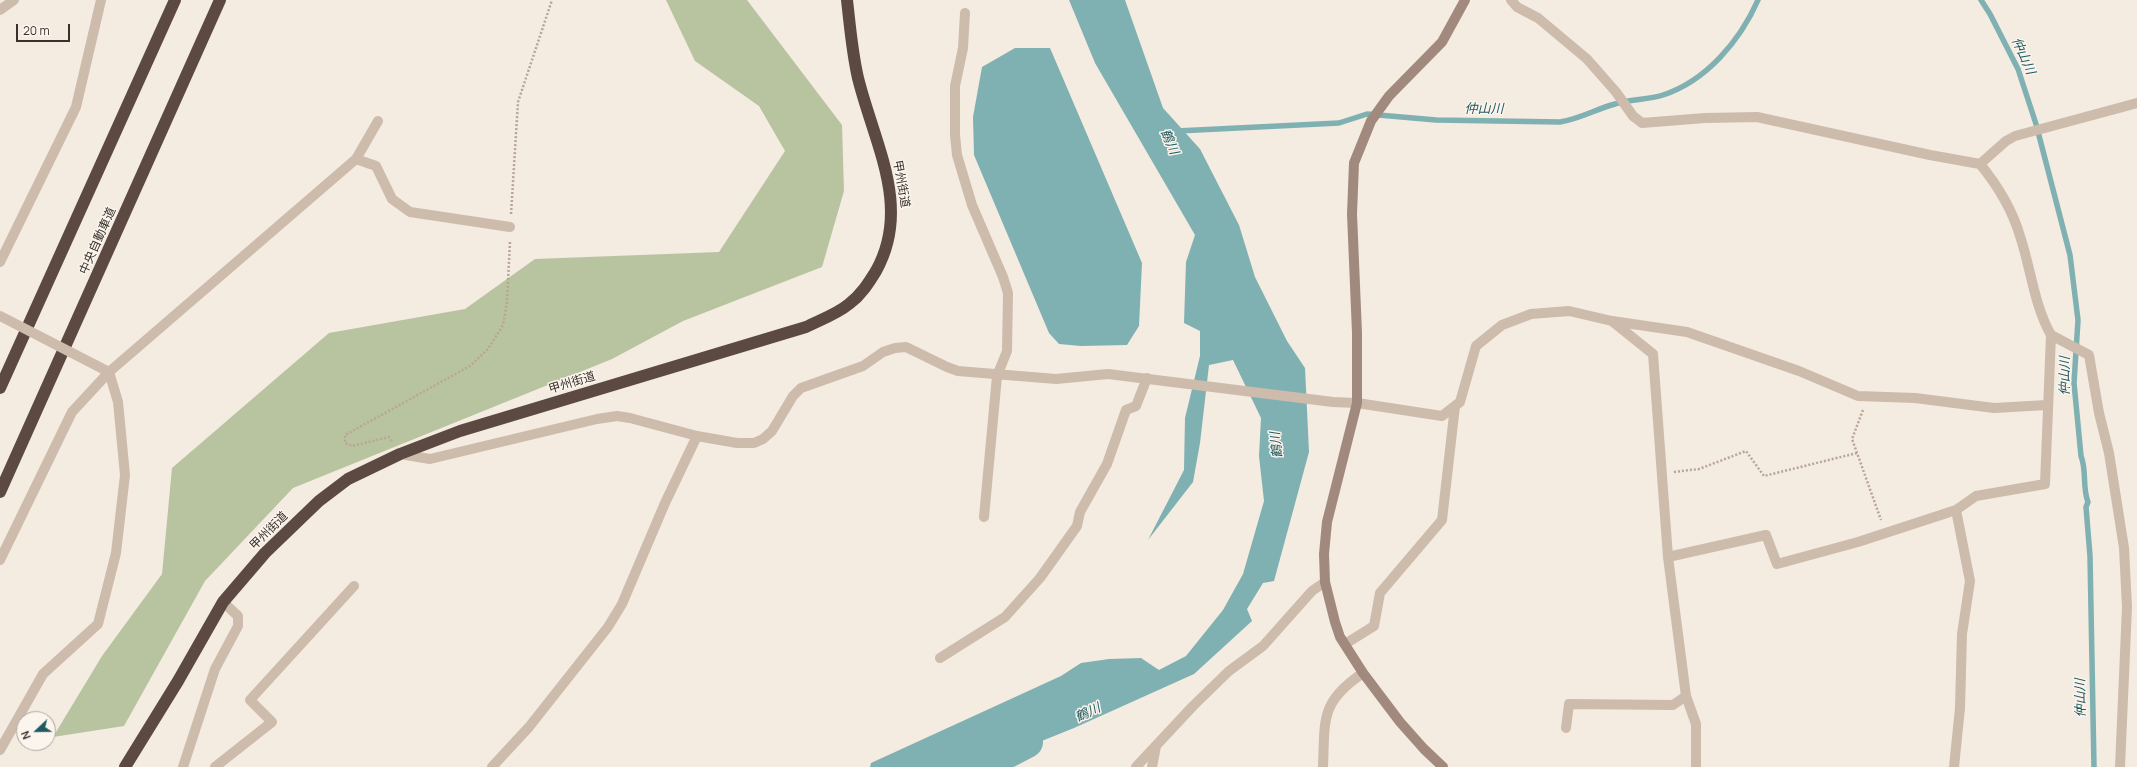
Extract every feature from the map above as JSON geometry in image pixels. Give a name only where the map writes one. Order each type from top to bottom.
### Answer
[{"type":"highway","points":[[0,388],[175,0]]},
{"type":"highway","name":"中央自動車道","points":[[0,492],[220,0]]},
{"type":"highway","name":"甲州街道","points":[[125,767],[178,681],[223,602],[265,553],[319,501],[348,479],[400,454],[460,432],[806,327],[848,305],[862,293],[881,261],[888,242],[892,216],[884,164],[859,79],[851,40],[847,0]]},
{"type":"street","points":[[0,10],[14,0]]},
{"type":"street","points":[[0,262],[76,107],[101,0]]},
{"type":"street","points":[[1443,767],[1424,750],[1400,722],[1363,673],[1345,644],[1335,622],[1325,582],[1324,554],[1328,522],[1357,403],[1357,332],[1352,184],[1354,164],[1359,148],[1371,121],[1388,96],[1442,42],[1465,0]]},
{"type":"street","points":[[1511,0],[1518,7],[1538,18],[1587,59],[1616,92],[1633,116],[1642,123],[1705,118],[1757,117],[1930,155],[1980,164],[1994,181],[2009,208],[2020,235],[2043,322],[2050,335],[2045,484],[1976,496],[1956,510],[1886,533],[1777,564],[1766,535],[1668,557]]},
{"type":"street","points":[[965,13],[963,48],[955,86],[955,135],[957,155],[972,205],[1003,277],[1008,293],[1007,351],[997,376],[984,517]]},
{"type":"street","points":[[1980,164],[2006,141],[2015,136],[2137,103]]},
{"type":"street","points":[[0,560],[72,412],[109,372],[356,159],[378,121]]},
{"type":"street","points":[[356,159],[376,166],[392,199],[410,212],[510,227]]},
{"type":"street","points":[[400,454],[430,458],[589,420],[617,416],[630,418],[696,436],[737,443],[754,443],[763,440],[772,431],[793,396],[801,388],[863,366],[883,352],[895,348],[906,347],[958,371],[997,376],[1056,379],[1108,374],[1333,402],[1357,403],[1442,416],[1460,402],[1476,346],[1502,325],[1531,314],[1569,311],[1612,321],[1687,332],[1799,371],[1858,396],[1914,398],[1994,408],[2047,405]]},
{"type":"street","points":[[0,316],[109,372],[118,402],[125,475],[116,553],[98,624],[43,674],[0,750]]},
{"type":"street","points":[[1612,321],[1653,354],[1668,557],[1686,696],[1696,724],[1696,767]]},
{"type":"street","points":[[2050,335],[2090,355],[2099,412],[2110,460],[2124,548],[2127,607],[2120,767]]},
{"type":"street","points":[[940,658],[1005,617],[1040,578],[1077,526],[1080,512],[1107,464],[1126,410],[1136,406],[1147,378]]},
{"type":"street","points":[[1345,644],[1374,626],[1380,593],[1442,520],[1455,406]]},
{"type":"street","points":[[492,767],[529,727],[608,627],[622,604],[665,503],[696,436]]},
{"type":"street","points":[[1954,767],[1960,708],[1962,634],[1970,581],[1956,510]]},
{"type":"street","points":[[1136,767],[1193,706],[1230,671],[1263,646],[1312,590],[1325,582]]},
{"type":"street","points":[[215,767],[272,722],[250,700],[354,586]]},
{"type":"street","points":[[183,767],[215,668],[238,626],[238,616],[223,602]]},
{"type":"street","points":[[1324,767],[1328,708],[1337,694],[1363,673]]},
{"type":"street","points":[[1566,728],[1569,704],[1673,705],[1686,696]]},
{"type":"street","points":[[1152,767],[1156,746]]},
{"type":"path","points":[[400,454],[389,437],[352,446],[345,443],[345,435],[470,366],[488,349],[503,325],[507,302],[518,102],[552,0]]},
{"type":"path","points":[[1869,396],[1852,439],[1886,533]]},
{"type":"path","points":[[1661,474],[1699,469],[1746,451],[1764,476],[1857,453]]},
{"type":"green space","points":[[666,0],[747,0],[842,125],[844,191],[822,267],[683,321],[612,359],[293,488],[205,581],[124,726],[56,737],[56,732],[102,656],[162,574],[172,468],[329,333],[465,309],[535,259],[719,252],[785,151],[759,106],[695,61]]},
{"type":"water","points":[[1069,0],[1125,0],[1163,108],[1200,149],[1239,225],[1255,277],[1287,341],[1305,368],[1309,452],[1274,581],[1263,583],[1247,609],[1252,621],[1194,674],[1074,728],[977,767],[870,767],[871,763],[1061,676],[1081,663],[1109,659],[1141,658],[1159,670],[1186,656],[1223,610],[1243,574],[1264,501],[1259,456],[1261,418],[1233,360],[1209,365],[1200,443],[1193,482],[1148,540],[1184,470],[1185,418],[1200,356],[1200,331],[1184,323],[1186,262],[1195,235],[1095,63]]},
{"type":"water","points":[[1015,48],[1050,48],[1142,263],[1139,326],[1127,345],[1081,346],[1059,344],[1049,333],[974,155],[973,117],[982,67]]},
{"type":"waterway","name":"仲山川","points":[[1177,131],[1339,123],[1367,114],[1436,120],[1567,121],[1621,102],[1651,98],[1679,89],[1707,70],[1720,58],[1742,30],[1758,0]]},
{"type":"waterway","name":"仲山川","points":[[1981,0],[1990,14],[2018,69],[2036,124],[2070,255],[2078,320],[2074,383],[2081,456],[2084,467],[2085,491],[2088,502],[2086,507],[2090,556],[2094,767]]},
{"type":"waterway","name":"鶴川","points":[[979,767],[1027,742]]}]
